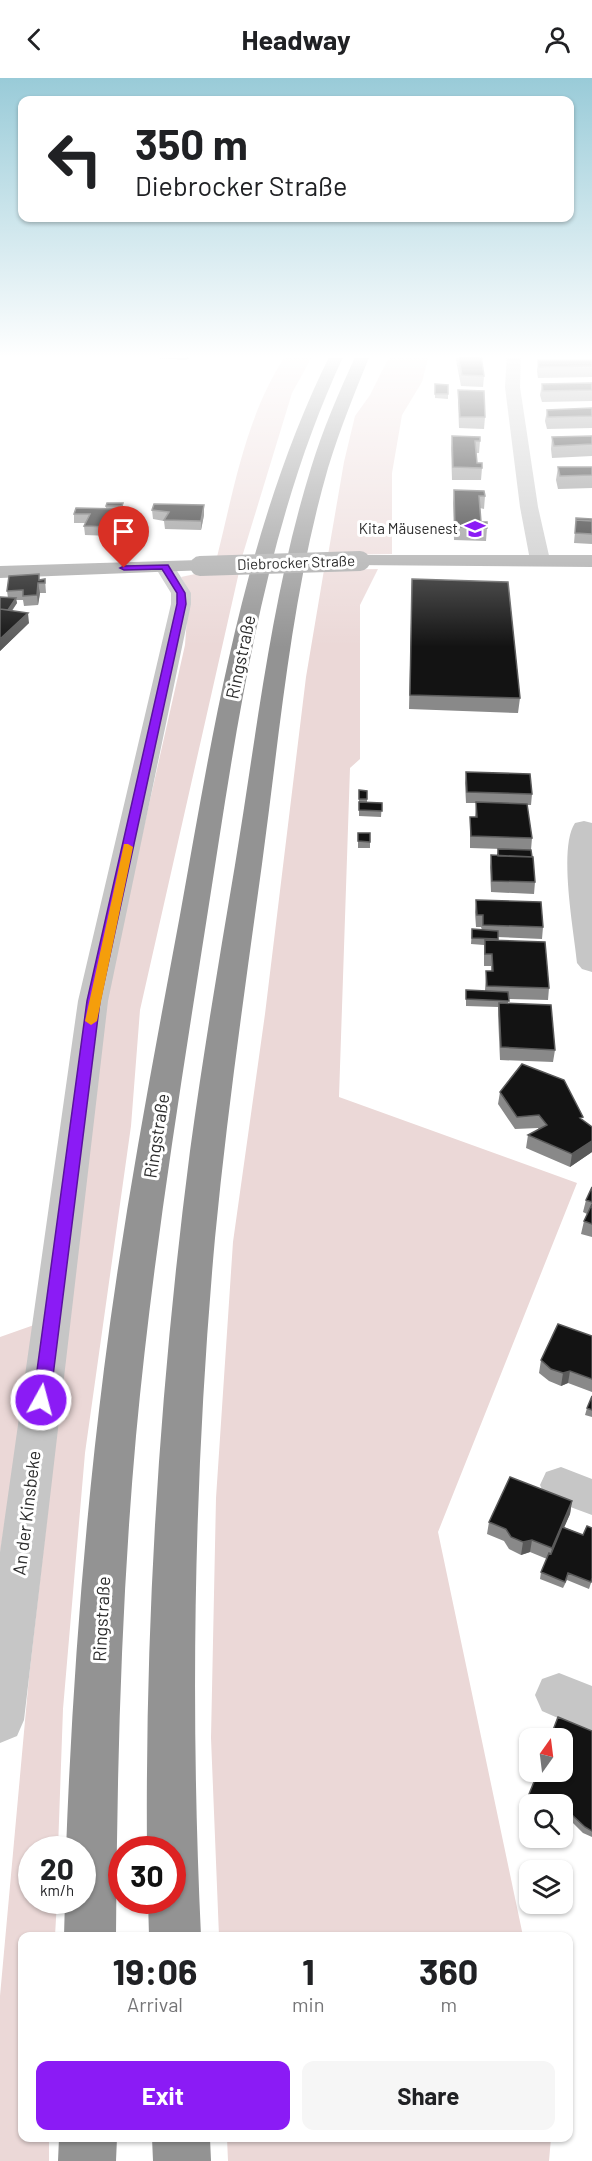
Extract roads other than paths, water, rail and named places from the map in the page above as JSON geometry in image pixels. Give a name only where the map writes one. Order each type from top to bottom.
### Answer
[{"type":"highway","name":"Ringstraße","points":[[90,1932],[92,1792],[106,1553],[124,1365],[157,1134],[206,840],[251,609],[269,535],[295,452]]},
{"type":"highway","name":"Ringstraße","points":[[172,1836],[174,1549],[187,1362],[207,1150],[289,606],[324,452]]},
{"type":"highway","points":[[174,1914],[175,1932]]},
{"type":"highway","points":[[87,2161],[88,2142]]},
{"type":"highway","points":[[181,2142],[182,2161]]},
{"type":"main road","name":"Diebrocker Straße","points":[[0,572],[360,561],[592,561]]},
{"type":"street","points":[[520,452],[540,560]]},
{"type":"street","name":"An der Kinsbeke","points":[[0,1720],[93,1001],[181,604],[181,593],[165,567]]},
{"type":"street","points":[[585,845],[592,963]]},
{"type":"place","name":"Kita Mäusenest","points":[[475,529]]}]
